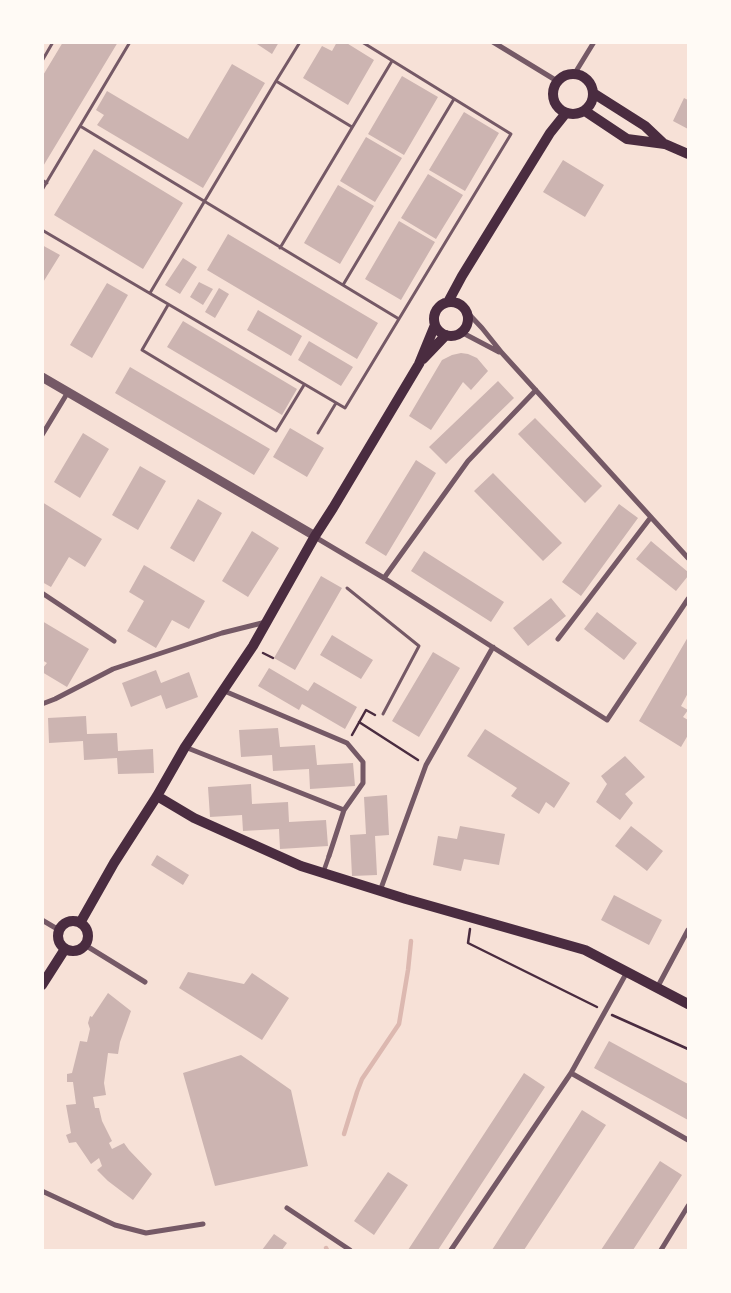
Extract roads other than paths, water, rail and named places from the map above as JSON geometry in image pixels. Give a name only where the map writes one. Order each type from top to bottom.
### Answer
[{"type":"main road","points":[[575,74],[586,78],[591,84],[593,93],[590,105],[585,111],[576,114],[566,113],[560,110],[554,101],[552,90],[562,76],[575,74]]},
{"type":"main road","points":[[593,93],[645,126],[665,144]]},
{"type":"main road","points":[[585,111],[627,139],[665,144],[688,154]]},
{"type":"main road","points":[[448,302],[550,133],[566,113]]},
{"type":"main road","points":[[462,276],[463,308],[468,317],[467,323],[465,328],[455,335],[446,335],[440,332],[435,325],[434,317],[442,304],[448,302],[455,303],[463,308]]},
{"type":"main road","points":[[80,922],[185,747],[253,646],[315,536],[419,364],[435,325]]},
{"type":"main road","points":[[419,364],[446,335]]},
{"type":"main road","points":[[157,796],[194,818],[301,866],[471,918],[585,950],[688,1004]]},
{"type":"main road","points":[[68,921],[80,922],[87,930],[88,941],[78,951],[69,951],[58,941],[59,930],[68,921]]},
{"type":"main road","points":[[42,985],[65,949]]},
{"type":"street","points":[[493,42],[557,81]]},
{"type":"street","points":[[575,74],[594,42]]},
{"type":"street","points":[[463,308],[688,558]]},
{"type":"street","points":[[461,332],[502,353]]},
{"type":"street","points":[[42,378],[315,536],[607,720],[688,599]]},
{"type":"street","points":[[384,578],[468,461],[536,390]]},
{"type":"street","points":[[42,435],[68,392]]},
{"type":"street","points":[[558,639],[651,517]]},
{"type":"street","points":[[42,593],[114,641]]},
{"type":"street","points":[[42,704],[113,669],[222,633],[267,622]]},
{"type":"street","points":[[380,891],[426,765],[493,647]]},
{"type":"street","points":[[222,690],[348,743],[362,762],[363,783],[344,810],[323,873]]},
{"type":"street","points":[[185,747],[344,810]]},
{"type":"street","points":[[42,920],[59,930]]},
{"type":"street","points":[[657,988],[688,930]]},
{"type":"street","points":[[85,945],[144,982]]},
{"type":"street","points":[[451,1250],[571,1073],[627,972]]},
{"type":"street","points":[[571,1073],[688,1140]]},
{"type":"street","points":[[42,1190],[115,1225],[146,1233],[203,1224]]},
{"type":"street","points":[[661,1250],[688,1206]]},
{"type":"street","points":[[287,1208],[350,1250]]},
{"type":"lane","points":[[42,60],[53,42]]},
{"type":"lane","points":[[42,190],[130,42]]},
{"type":"lane","points":[[150,293],[300,42]]},
{"type":"lane","points":[[42,230],[345,408],[511,134],[362,42]]},
{"type":"lane","points":[[280,248],[392,61]]},
{"type":"lane","points":[[276,81],[352,127]]},
{"type":"lane","points":[[343,286],[454,99]]},
{"type":"lane","points":[[80,126],[399,319]]},
{"type":"lane","points":[[42,180],[47,183]]},
{"type":"lane","points":[[168,304],[142,350],[276,431],[304,385]]},
{"type":"lane","points":[[318,432],[336,404]]},
{"type":"lane","points":[[347,588],[419,646],[383,714]]},
{"type":"waterway","points":[[344,1134],[362,1079],[399,1024],[411,941]]}]
